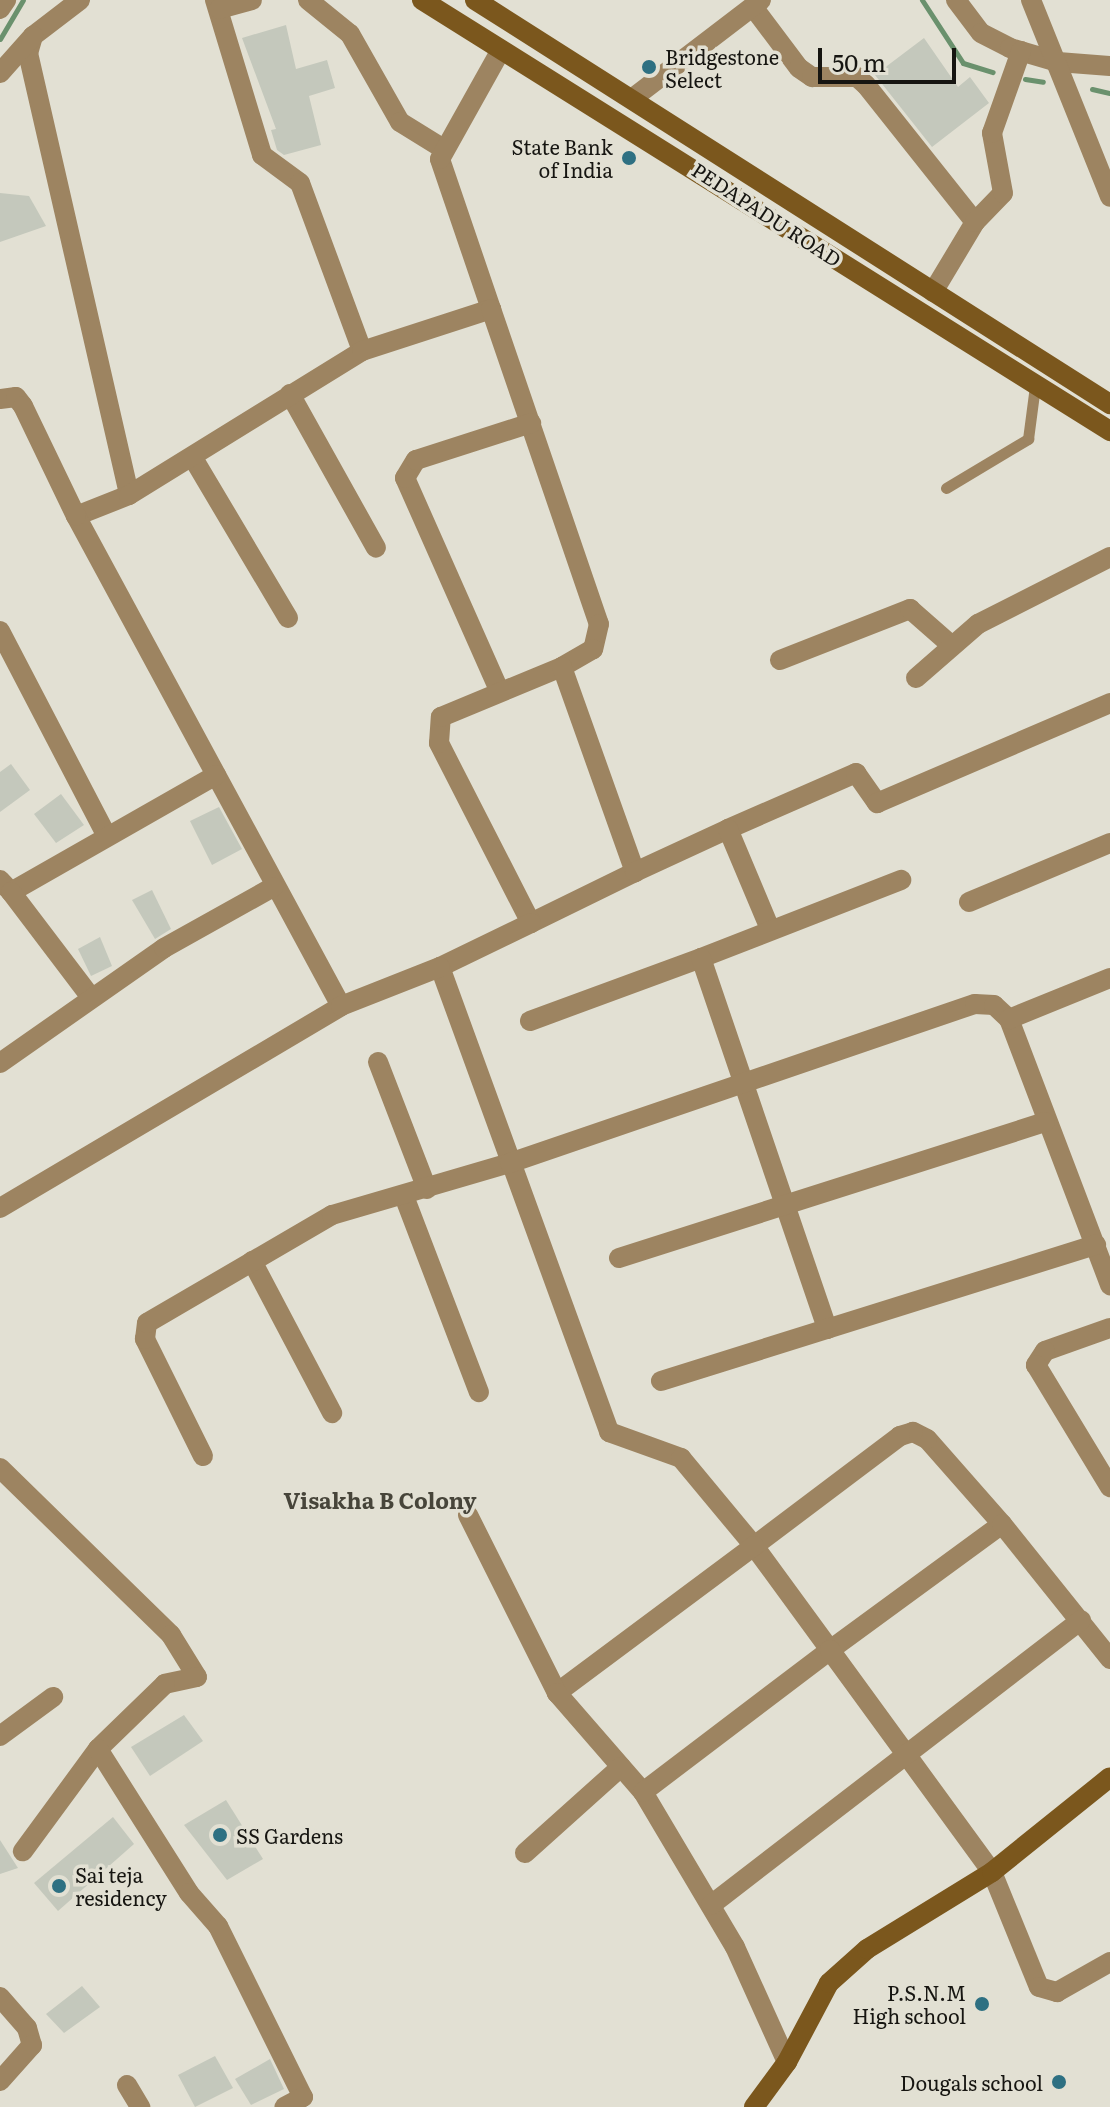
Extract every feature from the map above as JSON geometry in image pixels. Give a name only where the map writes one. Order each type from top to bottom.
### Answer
[{"type":"main road","name":"PEDAPADU ROAD","points":[[422,0],[1110,431]]},
{"type":"main road","name":"PEDAPADU ROAD","points":[[475,0],[1110,404]]},
{"type":"main road","points":[[754,2107],[787,2062],[829,1983],[867,1949],[992,1872],[1110,1777]]},
{"type":"street","points":[[0,9],[6,0]]},
{"type":"street","points":[[0,73],[33,36],[80,0]]},
{"type":"street","points":[[252,0],[217,5],[262,155],[300,183],[362,351]]},
{"type":"street","points":[[308,0],[350,34],[400,122],[442,148]]},
{"type":"street","points":[[956,0],[981,33],[1021,51],[1058,62],[1110,66]]},
{"type":"street","points":[[1031,0],[1110,197]]},
{"type":"street","points":[[633,98],[757,3],[799,68],[812,77],[857,77],[866,85],[975,222]]},
{"type":"street","points":[[33,36],[30,74],[129,495]]},
{"type":"street","points":[[501,50],[442,148],[444,173],[599,624],[593,649],[562,667],[450,708],[441,717],[438,735],[531,923]]},
{"type":"street","points":[[933,292],[975,222],[1003,193],[992,133],[1021,51]]},
{"type":"street","points":[[76,516],[129,495],[362,351],[491,309]]},
{"type":"street","points":[[290,394],[376,548]]},
{"type":"street","points":[[0,399],[16,397],[23,406],[76,516],[273,887],[341,1006]]},
{"type":"street","points":[[499,690],[405,478],[416,460],[531,423]]},
{"type":"street","points":[[193,458],[288,618]]},
{"type":"street","points":[[916,678],[950,644],[1110,557]]},
{"type":"street","points":[[780,660],[910,609],[950,644]]},
{"type":"street","points":[[0,631],[105,833]]},
{"type":"street","points":[[562,667],[635,872]]},
{"type":"street","points":[[0,1208],[341,1006],[440,967],[728,829],[856,773],[877,803],[1110,703]]},
{"type":"street","points":[[90,996],[6,886],[216,775]]},
{"type":"street","points":[[728,829],[770,929]]},
{"type":"street","points":[[969,902],[1110,843]]},
{"type":"street","points":[[530,1021],[901,880]]},
{"type":"street","points":[[0,1063],[90,996],[273,887]]},
{"type":"street","points":[[701,958],[747,1082],[827,1329]]},
{"type":"street","points":[[440,967],[604,1425],[617,1436],[681,1458],[754,1546],[908,1751],[992,1872],[1039,1987],[1057,1992],[1110,1962]]},
{"type":"street","points":[[1009,1019],[1110,978]]},
{"type":"street","points":[[203,1456],[143,1331],[153,1317],[332,1215],[510,1163],[975,1004],[994,1005],[1009,1019],[1045,1122],[1110,1285]]},
{"type":"street","points":[[378,1062],[427,1189]]},
{"type":"street","points":[[619,1258],[1045,1122]]},
{"type":"street","points":[[404,1196],[479,1392]]},
{"type":"street","points":[[661,1381],[1096,1245]]},
{"type":"street","points":[[252,1261],[332,1413]]},
{"type":"street","points":[[1110,1328],[1045,1351],[1036,1365],[1110,1487]]},
{"type":"street","points":[[557,1693],[913,1432],[927,1439],[1002,1524],[1110,1659]]},
{"type":"street","points":[[0,1468],[171,1635],[197,1677],[165,1684],[98,1749],[23,1851]]},
{"type":"street","points":[[468,1515],[557,1693],[643,1792],[711,1905],[787,2062]]},
{"type":"street","points":[[643,1792],[1002,1524]]},
{"type":"street","points":[[711,1905],[1081,1620]]},
{"type":"street","points":[[0,1736],[53,1697]]},
{"type":"street","points":[[98,1749],[189,1893],[218,1926],[267,2019],[303,2097],[284,2107]]},
{"type":"street","points":[[525,1853],[621,1767]]},
{"type":"street","points":[[0,1997],[27,2028],[32,2045],[0,2081]]},
{"type":"street","points":[[127,2085],[140,2107]]},
{"type":"lane","points":[[946,488],[1028,439],[1035,386]]},
{"type":"building","points":[[286,25],[296,69],[327,60],[335,88],[309,96],[321,145],[284,155],[277,150],[271,130],[276,129],[242,38]]},
{"type":"building","points":[[924,38],[958,87],[970,77],[989,103],[932,147],[875,75]]},
{"type":"building","points":[[0,193],[29,196],[46,226],[0,242]]},
{"type":"building","points":[[11,764],[30,790],[0,812],[0,772]]},
{"type":"building","points":[[61,794],[84,825],[56,843],[34,814]]},
{"type":"building","points":[[219,807],[242,849],[212,865],[190,821]]},
{"type":"building","points":[[152,890],[171,929],[155,939],[132,900]]},
{"type":"building","points":[[100,937],[112,966],[91,976],[78,949]]},
{"type":"building","points":[[184,1715],[203,1741],[150,1776],[131,1747]]},
{"type":"building","name":"SS Gardens","points":[[226,1800],[263,1859],[227,1880],[184,1825]]},
{"type":"building","points":[[113,1817],[134,1844],[58,1911],[34,1883]]},
{"type":"building","points":[[0,1840],[18,1868],[0,1874]]},
{"type":"building","points":[[82,1986],[100,2007],[64,2033],[46,2014]]},
{"type":"building","points":[[215,2056],[233,2088],[195,2107],[178,2075]]},
{"type":"building","points":[[270,2059],[284,2089],[251,2105],[235,2079]]},
{"type":"waterway","points":[[0,39],[23,0]]},
{"type":"waterway","points":[[922,0],[963,63],[993,72]]},
{"type":"waterway","points":[[1025,79],[1043,82]]},
{"type":"waterway","points":[[1092,89],[1110,93]]},
{"type":"place","name":"Bridgestone Select","points":[[649,67]]},
{"type":"place","name":"State Bank of India","points":[[629,158]]},
{"type":"place","name":"SS Gardens","points":[[220,1835]]},
{"type":"place","name":"Sai teja residency","points":[[59,1886]]},
{"type":"place","name":"P.S.N.M High school","points":[[982,2004]]},
{"type":"place","name":"Dougals school","points":[[1059,2082]]},
{"type":"district","name":"Visakha B Colony","points":[[380,1500]]}]
